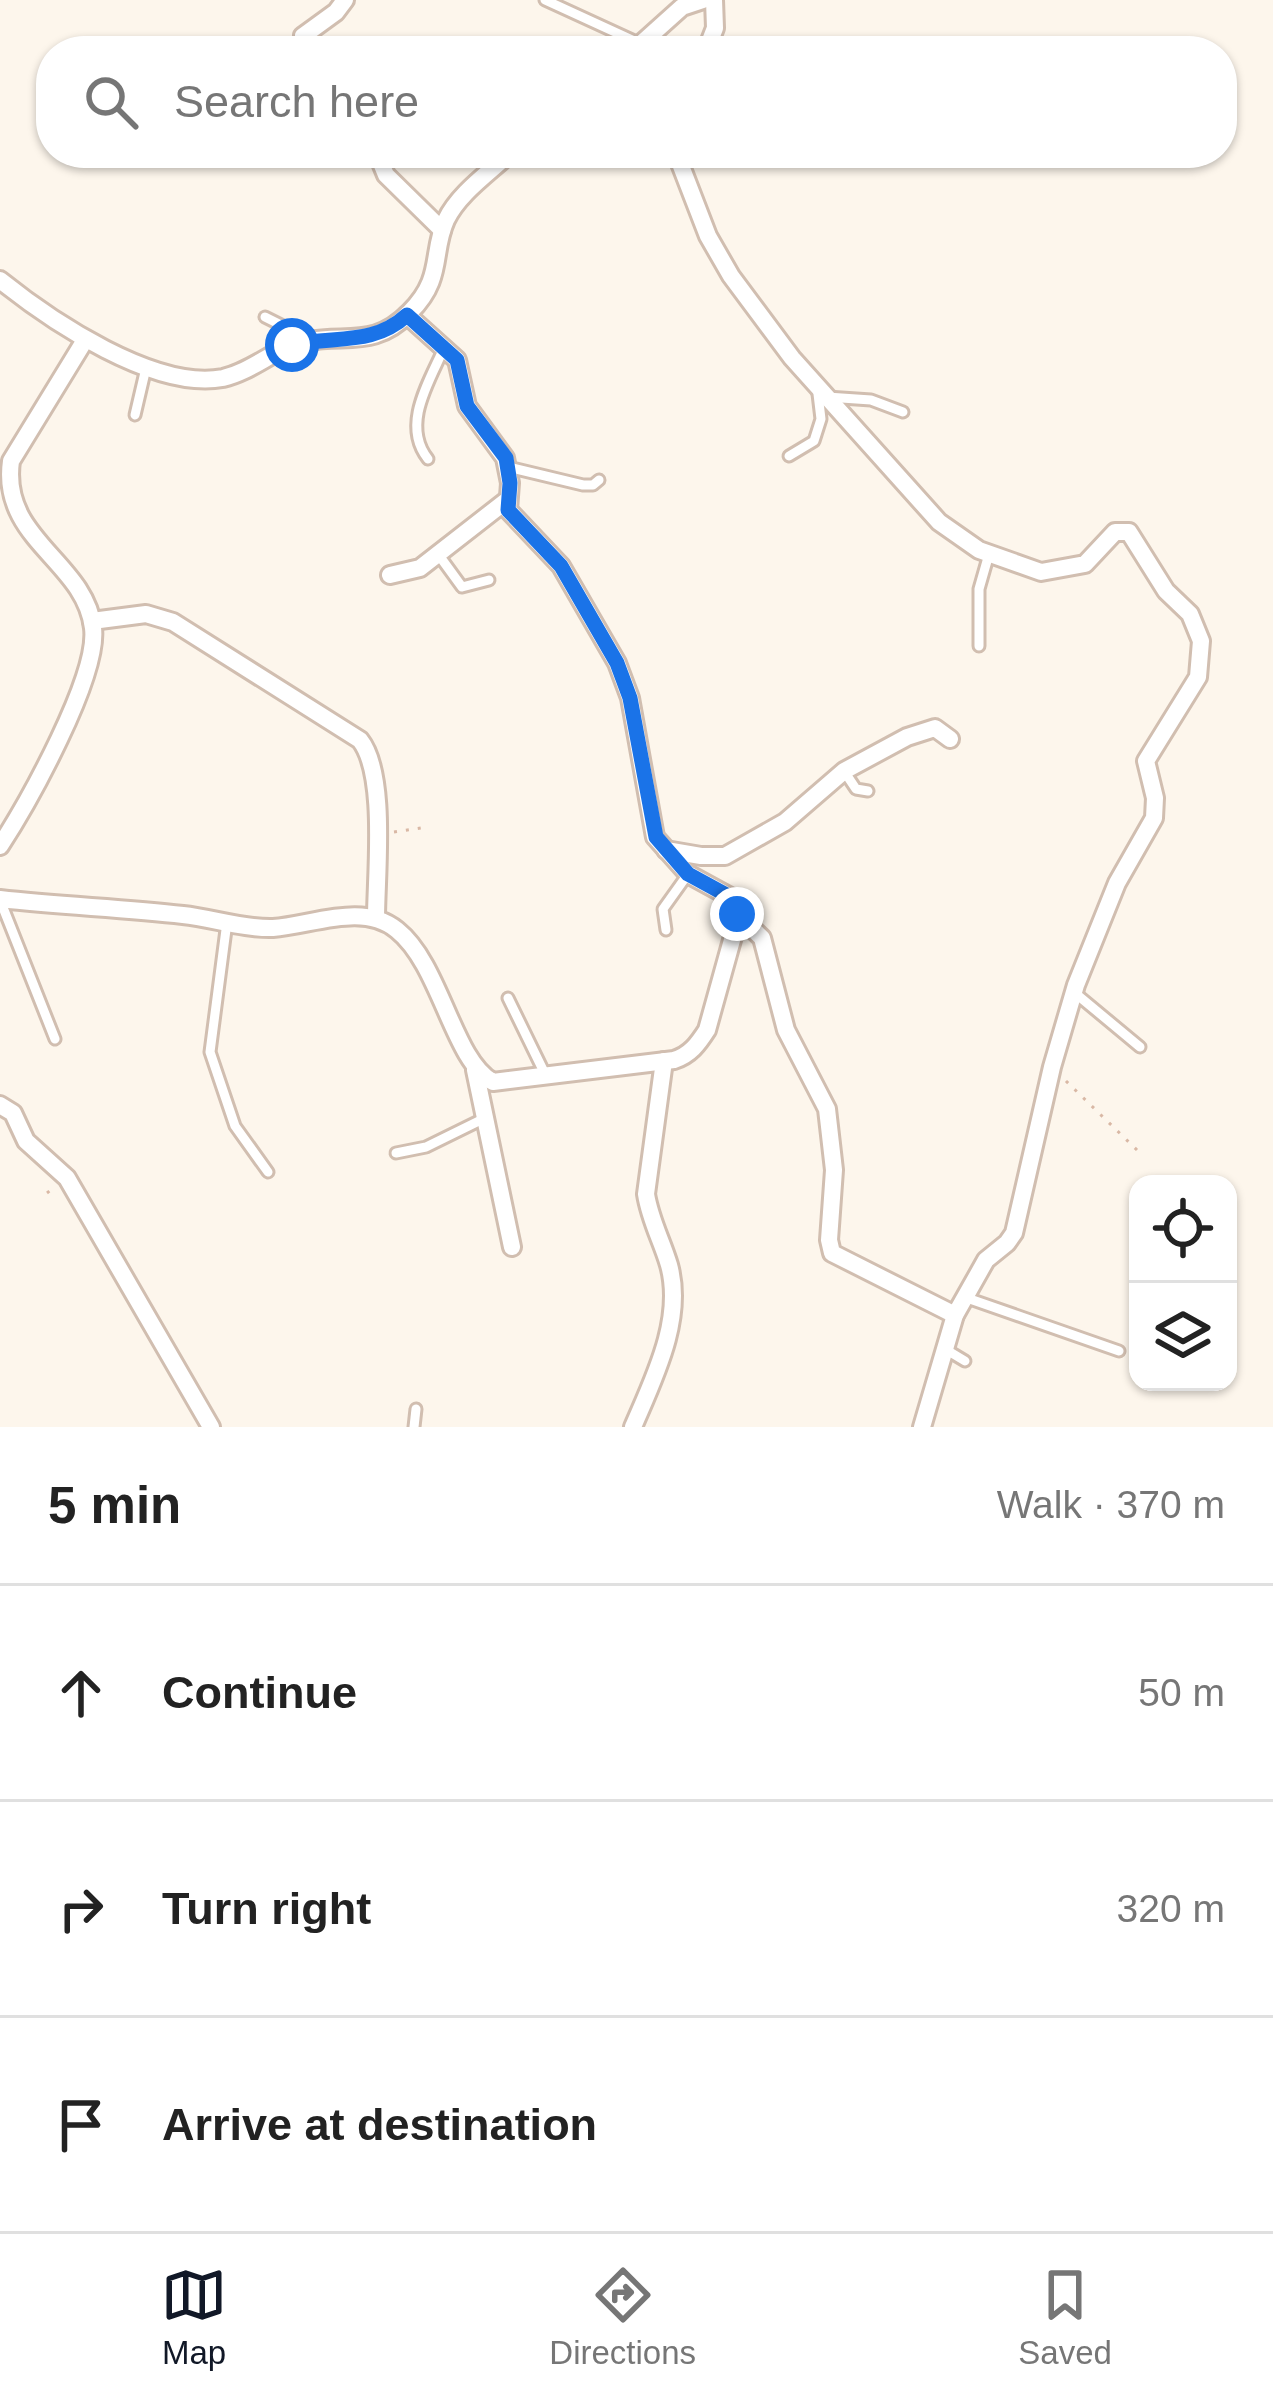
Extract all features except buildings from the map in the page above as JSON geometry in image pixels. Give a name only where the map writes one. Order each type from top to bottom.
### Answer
[{"type":"street","points":[[303,36],[345,0]]},
{"type":"street","points":[[650,36],[682,7],[703,0]]},
{"type":"street","points":[[712,36],[714,0]]},
{"type":"street","points":[[383,168],[442,230]]},
{"type":"street","points":[[0,280],[46,317],[85,340],[186,378],[230,376],[292,345],[360,340],[398,324],[421,300],[437,268],[442,230],[456,204],[494,168]]},
{"type":"street","points":[[682,168],[708,236],[731,276],[822,392],[939,522],[989,554],[1041,572],[1085,563],[1114,532],[1129,532],[1166,591],[1190,614],[1201,641],[1198,677],[1146,761],[1155,798],[1154,818],[1117,883],[1074,992],[1014,1233],[986,1260],[955,1315],[922,1427]]},
{"type":"street","points":[[407,315],[445,346],[461,371],[467,406],[501,448],[508,467],[506,501],[513,520],[561,566],[617,663],[630,698],[656,837],[688,874],[732,898],[737,914],[762,938],[786,1030],[824,1100],[830,1124],[842,1178],[829,1240],[832,1253],[955,1315]]},
{"type":"street","points":[[0,846],[20,815],[85,679],[93,644],[92,621],[78,590],[40,549],[14,510],[8,477],[11,461],[85,340]]},
{"type":"street","points":[[390,575],[420,568],[506,501]]},
{"type":"street","points":[[92,621],[146,614],[173,622],[354,734],[368,754],[375,792],[376,918]]},
{"type":"street","points":[[665,850],[725,856],[785,822],[844,771],[927,728],[935,728],[950,740]]},
{"type":"street","points":[[0,899],[271,928],[376,918],[401,933],[438,986],[475,1069],[512,1247]]},
{"type":"street","points":[[475,1069],[493,1082],[684,1057],[706,1030],[737,914]]},
{"type":"street","points":[[633,1427],[672,1323],[669,1267],[646,1194],[664,1061]]},
{"type":"street","points":[[0,1105],[13,1114],[26,1141],[67,1178],[211,1427]]},
{"type":"lane","points":[[545,0],[614,36]]},
{"type":"lane","points":[[265,317],[312,340]]},
{"type":"lane","points":[[428,459],[416,439],[420,403],[445,346]]},
{"type":"lane","points":[[135,415],[147,365]]},
{"type":"lane","points":[[788,456],[814,441],[822,392],[871,400],[903,412]]},
{"type":"lane","points":[[508,467],[583,485],[599,480]]},
{"type":"lane","points":[[439,554],[462,586],[489,580]]},
{"type":"lane","points":[[979,646],[979,589],[989,554]]},
{"type":"lane","points":[[844,771],[856,789],[868,791]]},
{"type":"lane","points":[[666,930],[663,909],[688,874]]},
{"type":"lane","points":[[0,899],[55,1039]]},
{"type":"lane","points":[[227,922],[210,1052],[235,1126],[268,1172]]},
{"type":"lane","points":[[1074,992],[1140,1047]]},
{"type":"lane","points":[[508,998],[546,1076]]},
{"type":"lane","points":[[396,1153],[427,1147],[485,1118]]},
{"type":"lane","points":[[967,1298],[1119,1351]]},
{"type":"lane","points":[[945,1349],[965,1361]]},
{"type":"lane","points":[[414,1427],[416,1409]]},
{"type":"path","points":[[375,834],[428,826]]},
{"type":"path","points":[[1052,1067],[1138,1151]]},
{"type":"route","points":[[292,345],[360,340],[398,324],[407,315],[450,351],[461,371],[467,406],[506,458],[510,483],[506,501],[513,520],[561,566],[626,684],[656,837],[688,874],[732,898],[737,914]]}]
